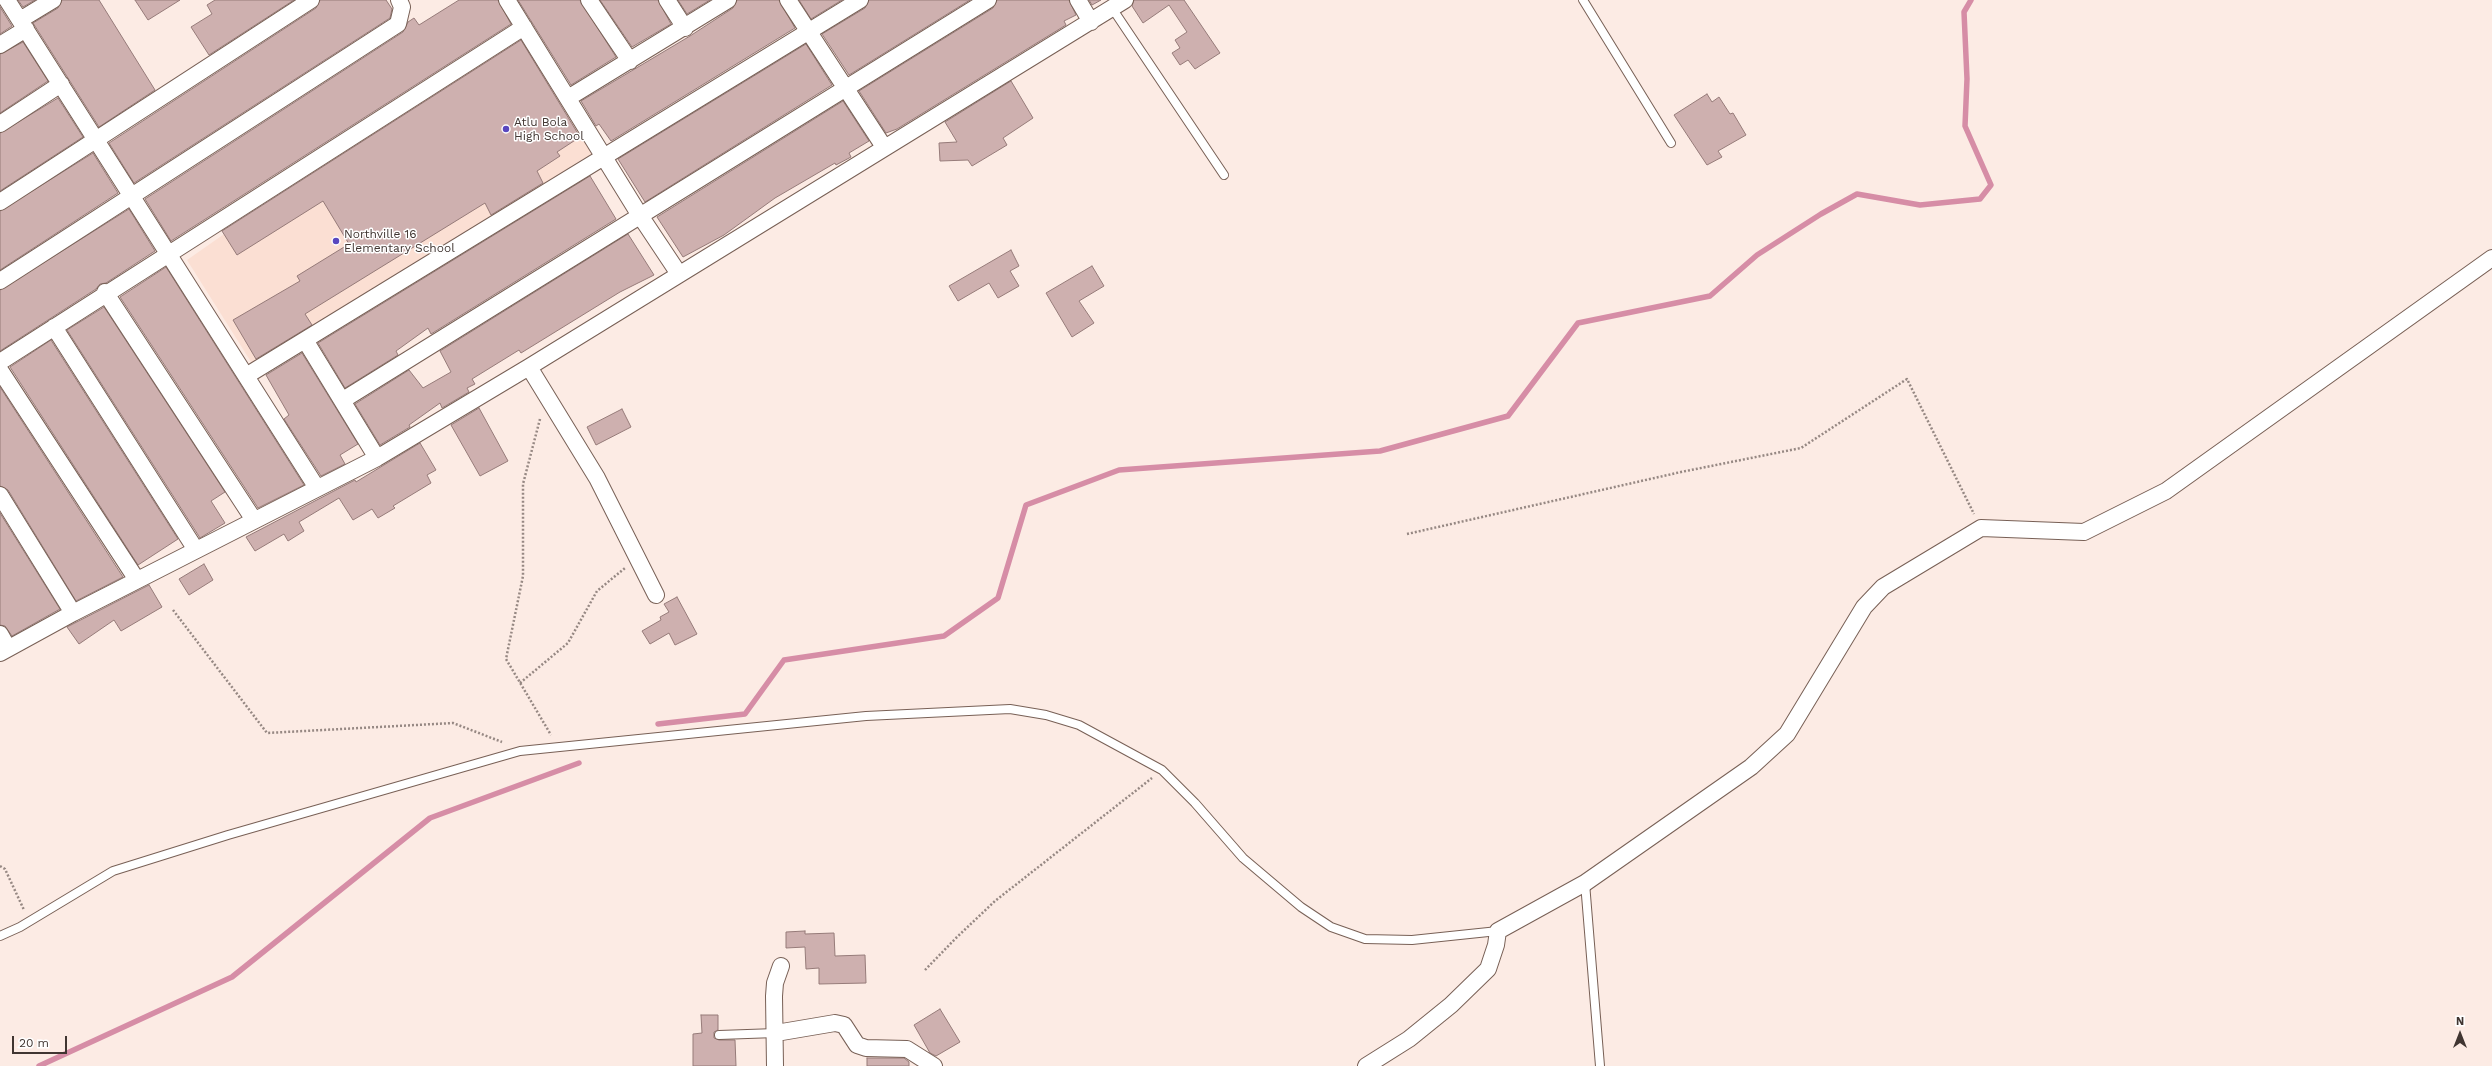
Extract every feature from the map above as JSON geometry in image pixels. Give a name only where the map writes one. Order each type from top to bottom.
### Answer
[{"type":"street","points":[[7,0],[317,488]]},
{"type":"street","points":[[0,45],[53,0]]},
{"type":"street","points":[[0,202],[95,138],[311,0]]},
{"type":"street","points":[[0,281],[398,24],[402,7],[399,0]]},
{"type":"street","points":[[507,0],[639,214],[679,274]]},
{"type":"street","points":[[589,0],[630,61]]},
{"type":"street","points":[[667,0],[685,28]]},
{"type":"street","points":[[568,98],[685,28],[728,0]]},
{"type":"street","points":[[788,0],[884,147]]},
{"type":"street","points":[[246,376],[860,0]]},
{"type":"street","points":[[343,400],[639,214],[988,0]]},
{"type":"street","points":[[1078,0],[1091,22]]},
{"type":"street","points":[[0,634],[4,650],[137,580],[377,458],[530,367],[884,147],[1119,4]]},
{"type":"street","points":[[0,362],[106,292],[170,255],[524,27]]},
{"type":"street","points":[[0,124],[61,84]]},
{"type":"street","points":[[1366,1066],[1409,1039],[1451,1005],[1488,968],[1498,931],[1585,883],[1751,767],[1787,734],[1864,607],[1883,588],[1981,528],[2084,532],[2166,491],[2492,258]]},
{"type":"street","points":[[106,292],[254,520]]},
{"type":"street","points":[[54,327],[196,550]]},
{"type":"street","points":[[305,340],[377,458]]},
{"type":"street","points":[[530,367],[597,478],[656,595]]},
{"type":"street","points":[[0,370],[137,580]]},
{"type":"street","points":[[0,495],[6,520],[73,613]]},
{"type":"street","points":[[775,1066],[776,1033],[774,996],[775,983],[781,966]]},
{"type":"street","points":[[776,1033],[835,1023],[844,1025],[858,1045],[866,1048],[907,1049],[934,1066]]},
{"type":"lane","points":[[1583,0],[1671,143]]},
{"type":"lane","points":[[1119,4],[1224,175]]},
{"type":"lane","points":[[0,936],[29,922],[114,871],[228,835],[520,751],[866,716],[1010,709],[1046,715],[1079,725],[1162,770],[1195,803],[1244,858],[1301,907],[1331,927],[1365,939],[1412,940],[1498,931]]},
{"type":"lane","points":[[1585,883],[1600,1066]]},
{"type":"lane","points":[[719,1035],[776,1033]]},
{"type":"path","points":[[1407,534],[1681,472],[1801,448],[1907,379],[1981,528]]},
{"type":"path","points":[[547,395],[523,484],[523,576],[506,659],[557,747]]},
{"type":"path","points":[[520,683],[568,643],[597,592],[637,558]]},
{"type":"path","points":[[173,610],[266,733],[453,723],[489,736],[520,751]]},
{"type":"path","points":[[925,970],[995,901],[1162,770]]},
{"type":"path","points":[[0,866],[5,869],[29,922]]},
{"type":"shaded area","name":"Northville 16 Elementary School","points":[[522,36],[595,157],[253,365],[187,260],[416,100]]},
{"type":"building","points":[[18,0],[35,0],[23,7]]},
{"type":"building","points":[[62,0],[99,0],[155,90],[99,127],[33,23],[58,8]]},
{"type":"building","points":[[135,0],[180,0],[148,20]]},
{"type":"building","points":[[215,0],[294,0],[209,55],[191,27],[212,14],[207,5]]},
{"type":"building","points":[[320,0],[386,0],[392,9],[390,18],[134,183],[109,143],[316,8]]},
{"type":"building","points":[[459,0],[498,0],[511,24],[171,241],[145,199],[403,32],[408,22],[414,18],[419,25]]},
{"type":"building","points":[[518,0],[580,0],[616,57],[571,85]]},
{"type":"building","points":[[600,0],[658,0],[671,24],[632,47]]},
{"type":"building","points":[[678,0],[710,0],[687,14]]},
{"type":"building","points":[[737,0],[779,0],[795,28],[611,141],[599,124],[596,126],[581,101],[690,36],[733,8]]},
{"type":"building","points":[[799,0],[842,0],[811,19]]},
{"type":"building","points":[[869,0],[970,0],[849,75],[822,34],[865,8]]},
{"type":"building","points":[[997,0],[1069,0],[1076,15],[1064,21],[1066,25],[897,129],[886,133],[859,91],[993,8]]},
{"type":"building","points":[[1089,0],[1101,0],[1092,5]]},
{"type":"building","points":[[1134,0],[1184,0],[1220,53],[1195,69],[1188,60],[1180,65],[1172,53],[1180,48],[1175,40],[1187,32],[1169,5],[1143,23],[1132,6]]},
{"type":"building","points":[[0,7],[12,26],[0,34]]},
{"type":"building","name":"Northville 16 Elementary School","points":[[521,40],[580,137],[557,152],[560,156],[537,171],[543,183],[491,215],[485,203],[305,314],[312,325],[256,359],[233,320],[300,281],[297,276],[349,244],[323,201],[237,255],[222,231]]},
{"type":"building","points":[[23,42],[48,81],[0,113],[0,54]]},
{"type":"building","points":[[806,44],[832,85],[645,202],[618,159]]},
{"type":"building","points":[[1011,81],[1033,118],[1003,138],[1007,145],[972,166],[968,160],[940,161],[939,143],[957,142],[945,122]]},
{"type":"building","points":[[1707,94],[1712,102],[1719,97],[1730,114],[1733,113],[1746,135],[1718,151],[1722,157],[1707,165],[1674,115]]},
{"type":"building","points":[[58,98],[83,137],[0,191],[0,133]]},
{"type":"building","points":[[843,101],[869,141],[849,153],[851,157],[836,165],[835,163],[775,198],[724,235],[683,257],[657,217]]},
{"type":"building","points":[[93,153],[118,193],[0,270],[0,211]]},
{"type":"building","points":[[590,176],[616,219],[431,334],[428,328],[396,351],[398,355],[345,388],[318,343]]},
{"type":"building","points":[[129,209],[155,251],[106,283],[100,284],[96,289],[0,351],[0,290]]},
{"type":"building","points":[[628,234],[654,275],[620,292],[521,353],[519,350],[472,379],[475,384],[467,388],[469,392],[442,408],[440,403],[409,425],[410,427],[380,445],[355,404],[409,370],[423,388],[451,372],[440,351]]},
{"type":"building","points":[[1011,250],[1019,266],[1010,271],[1019,286],[998,298],[989,283],[958,301],[949,286]]},
{"type":"building","points":[[1092,266],[1104,286],[1079,301],[1094,323],[1072,337],[1046,293]]},
{"type":"building","points":[[166,267],[304,485],[258,508],[120,297]]},
{"type":"building","points":[[104,307],[225,492],[211,501],[225,523],[200,538],[67,330]]},
{"type":"building","points":[[51,340],[178,539],[138,565],[10,367]]},
{"type":"building","points":[[302,353],[358,444],[340,455],[345,464],[321,476],[284,419],[289,415],[266,375]]},
{"type":"building","points":[[0,387],[123,577],[76,601],[8,490],[0,486]]},
{"type":"building","points":[[479,408],[508,461],[480,476],[451,425]]},
{"type":"building","points":[[622,409],[631,427],[596,445],[587,427]]},
{"type":"building","points":[[420,443],[436,470],[427,475],[431,483],[393,506],[395,508],[378,518],[372,509],[353,520],[339,498],[299,522],[304,531],[288,541],[284,534],[255,551],[246,537],[355,480],[356,482]]},
{"type":"building","points":[[0,513],[60,609],[12,636],[5,626],[0,625]]},
{"type":"building","points":[[204,564],[213,580],[189,595],[179,579]]},
{"type":"building","points":[[149,585],[162,607],[121,631],[114,620],[79,644],[67,627]]},
{"type":"building","points":[[677,597],[697,634],[675,645],[669,633],[650,644],[642,631],[661,620],[660,617],[669,612],[664,604]]},
{"type":"building","points":[[805,931],[805,934],[834,933],[835,956],[865,955],[866,983],[819,984],[819,968],[806,969],[805,947],[786,948],[786,932]]},
{"type":"building","points":[[940,1009],[960,1042],[936,1056],[930,1053],[914,1025]]},
{"type":"building","points":[[701,1015],[718,1015],[718,1030],[714,1032],[714,1038],[719,1040],[735,1040],[736,1066],[693,1066],[693,1034],[702,1033]]},
{"type":"building","points":[[867,1058],[904,1058],[909,1062],[909,1066],[867,1066]]},
{"type":"waterway","points":[[658,724],[745,714],[784,660],[944,636],[998,598],[1026,505],[1119,470],[1380,451],[1508,416],[1578,323],[1710,296],[1757,255],[1821,214],[1857,194],[1920,205],[1980,199],[1991,185],[1965,126],[1967,79],[1964,12],[1971,0]]},
{"type":"waterway","points":[[39,1066],[232,977],[430,818],[579,763]]},
{"type":"place","name":"Atlu Bola High School","points":[[506,129]]},
{"type":"place","name":"Northville 16 Elementary School","points":[[336,241]]}]
